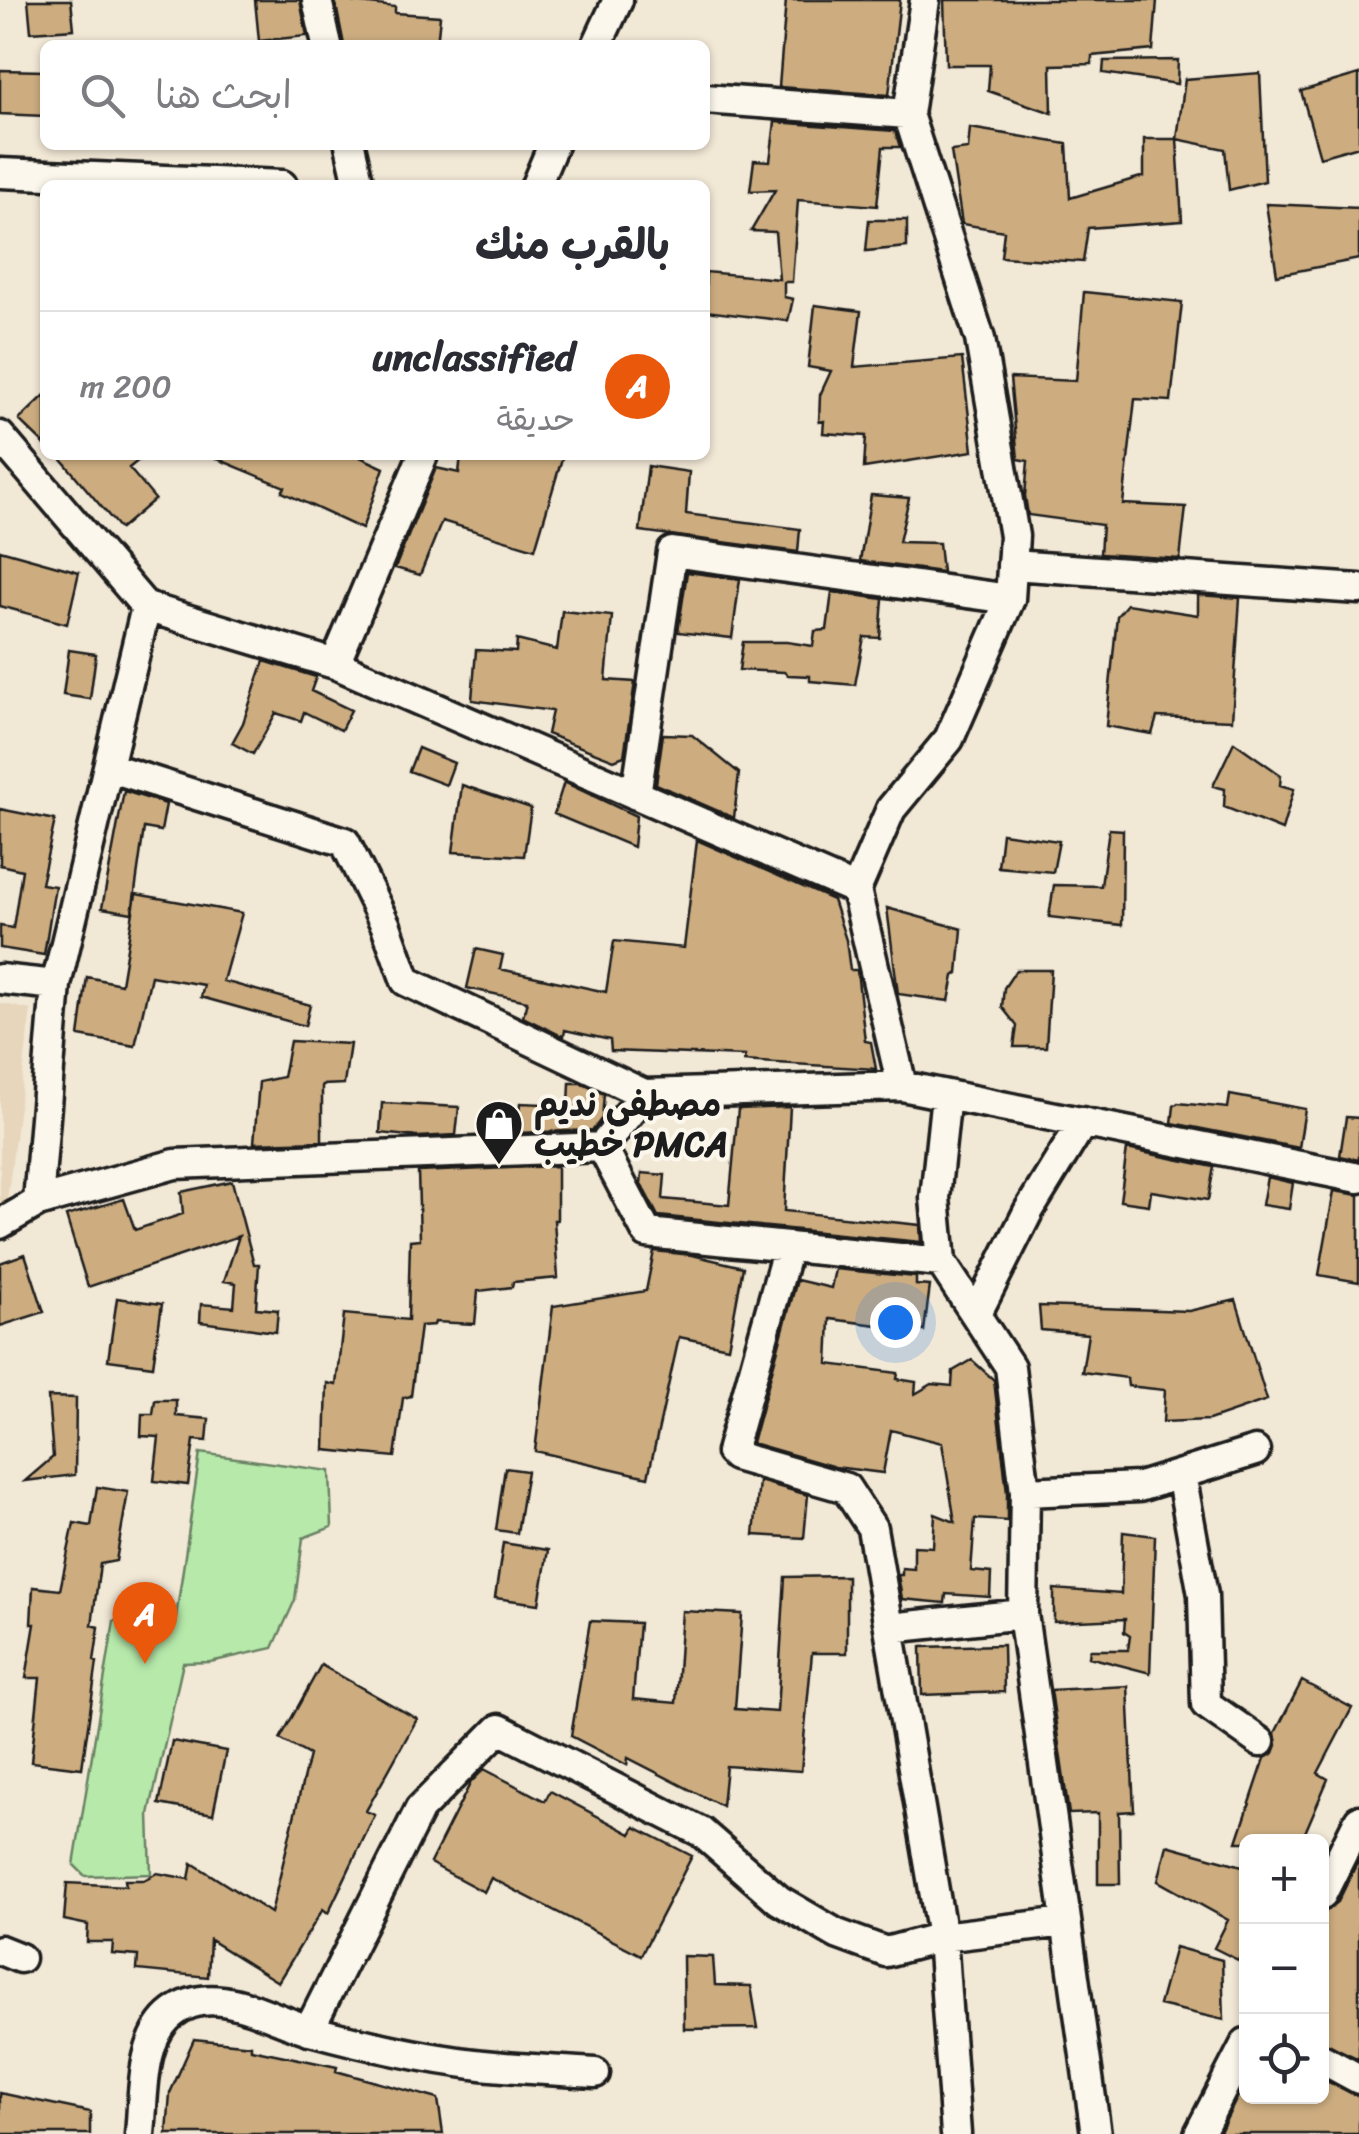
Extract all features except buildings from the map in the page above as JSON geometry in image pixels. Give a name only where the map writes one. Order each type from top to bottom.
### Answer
[{"type":"street","points":[[317,0],[326,40]]},
{"type":"street","points":[[599,40],[618,0]]},
{"type":"street","points":[[902,1086],[856,890],[891,809],[950,739],[1010,599],[1014,536],[980,338],[908,114],[925,0]]},
{"type":"street","points":[[710,99],[908,114]]},
{"type":"street","points":[[351,150],[358,180]]},
{"type":"street","points":[[538,180],[551,150]]},
{"type":"street","points":[[0,173],[164,180]]},
{"type":"street","points":[[0,436],[146,607],[335,664],[856,890]]},
{"type":"street","points":[[335,664],[421,460]]},
{"type":"street","points":[[636,794],[672,552],[1010,599]]},
{"type":"street","points":[[1012,565],[1359,589]]},
{"type":"street","points":[[38,1202],[56,985],[146,607]]},
{"type":"street","points":[[108,767],[345,842],[386,926],[406,981],[644,1094],[902,1086],[1359,1178]]},
{"type":"street","points":[[0,979],[56,985]]},
{"type":"street","points":[[0,1224],[38,1202],[175,1164],[602,1147],[644,1094]]},
{"type":"street","points":[[946,1095],[935,1198],[941,1262],[1010,1367],[1025,1492],[1023,1614],[1096,2134]]},
{"type":"street","points":[[976,1316],[1030,1210],[1083,1122]]},
{"type":"street","points":[[602,1147],[646,1233],[941,1262]]},
{"type":"street","points":[[788,1247],[732,1452],[846,1488],[872,1528],[942,1937],[956,2134]]},
{"type":"street","points":[[1025,1492],[1139,1488],[1254,1451]]},
{"type":"street","points":[[1181,1474],[1203,1595],[1206,1704],[1260,1742]]},
{"type":"street","points":[[890,1628],[1023,1614]]},
{"type":"street","points":[[309,2030],[420,1809],[499,1729],[701,1832],[779,1900],[837,1934],[886,1952],[942,1937],[1065,1922]]},
{"type":"street","points":[[1329,1880],[1359,1820]]},
{"type":"street","points":[[140,2134],[152,2044],[159,2027],[185,2004],[202,2000],[219,2000],[309,2030],[472,2064],[596,2073]]},
{"type":"street","points":[[1199,2134],[1239,2056]]},
{"type":"street","points":[[1329,2063],[1359,2079]]},
{"type":"shaded area","points":[[0,1003],[31,1010],[7,1202],[0,1209]]},
{"type":"green space","points":[[200,1453],[330,1471],[332,1527],[303,1538],[295,1600],[273,1648],[210,1662],[183,1663],[149,1814],[151,1874],[85,1876],[74,1865],[114,1621],[176,1617]]},
{"type":"place","name":"مصطفى نديم خطيب PMCA","points":[[499,1166]]},
{"type":"place","name":"unclassified","points":[[145,1664]]}]
